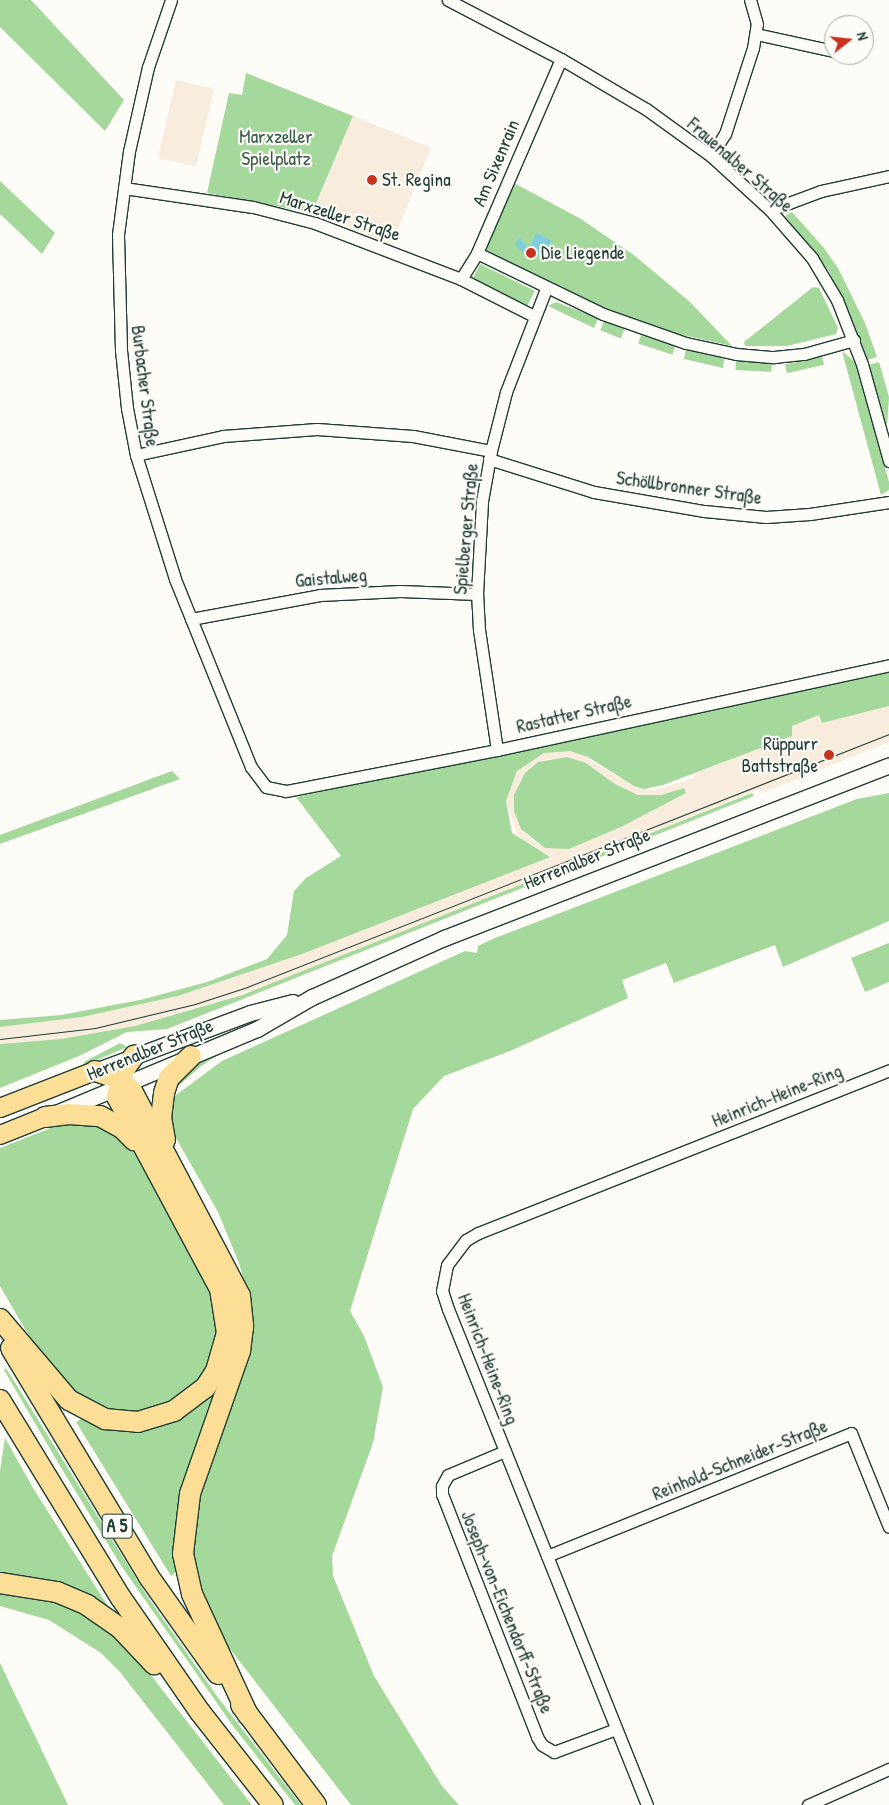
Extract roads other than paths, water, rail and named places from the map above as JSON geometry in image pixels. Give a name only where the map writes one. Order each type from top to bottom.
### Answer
[{"type":"highway","points":[[0,1319],[69,1400],[105,1419],[123,1422],[157,1418],[192,1400],[205,1388],[223,1353],[226,1311],[208,1262],[120,1104],[121,1083],[134,1056]]},
{"type":"highway","points":[[168,1155],[161,1118],[164,1093],[169,1078],[191,1056]]},
{"type":"highway","points":[[95,1071],[121,1083],[168,1155],[236,1284],[243,1311],[238,1360],[190,1494],[183,1546],[192,1594],[248,1715]]},
{"type":"highway","points":[[45,1117],[100,1116],[123,1128],[143,1148]]},
{"type":"highway","name":"A 5","points":[[0,1329],[149,1577],[248,1715],[316,1805]]},
{"type":"highway","name":"A 5","points":[[0,1400],[84,1540],[200,1712],[273,1805]]},
{"type":"highway","points":[[0,1583],[57,1592],[103,1614],[200,1712]]},
{"type":"main road","name":"Herrenalber Straße","points":[[0,1135],[121,1083],[257,1029],[312,997],[444,938],[886,764]]},
{"type":"main road","name":"Herrenalber Straße","points":[[0,1108],[250,1013],[312,997]]},
{"type":"street","name":"Burbacher Straße","points":[[171,0],[148,67],[124,188],[118,235],[120,350],[136,455],[155,522],[191,619],[252,767],[266,787]]},
{"type":"street","name":"Frauenalber Straße","points":[[448,0],[561,59],[646,109],[710,156],[770,210],[822,274],[854,340],[889,461]]},
{"type":"street","points":[[710,156],[725,134],[756,34],[756,15],[750,0]]},
{"type":"street","points":[[756,34],[824,48]]},
{"type":"street","name":"Am Sixenrain","points":[[461,279],[477,253],[561,59]]},
{"type":"street","points":[[770,210],[821,191],[889,176]]},
{"type":"street","name":"Marxzeller Straße","points":[[124,188],[253,208],[315,224],[461,279],[534,316]]},
{"type":"street","points":[[477,253],[546,289],[640,328],[736,354],[788,357],[854,340]]},
{"type":"street","name":"Spielberger Straße","points":[[497,750],[483,672],[476,594],[482,501],[490,455],[506,392],[546,289]]},
{"type":"street","name":"Schöllbronner Straße","points":[[136,455],[223,436],[317,429],[413,436],[490,455],[594,492],[704,511],[766,516],[810,514],[889,502]]},
{"type":"street","name":"Gaistalweg","points":[[191,619],[320,595],[400,591],[476,594]]},
{"type":"street","name":"Rastatter Straße","points":[[266,787],[286,791],[497,750],[889,665]]},
{"type":"street","name":"Heinrich-Heine-Ring","points":[[647,1805],[442,1291],[448,1264],[466,1240],[889,1070]]},
{"type":"street","name":"Reinhold-Schneider-Straße","points":[[547,1556],[851,1433],[889,1527]]},
{"type":"street","name":"Joseph-von-Eichendorff-Straße","points":[[505,1451],[448,1475],[442,1486],[442,1494],[537,1736],[542,1745],[554,1752],[616,1729]]},
{"type":"street","points":[[808,1805],[889,1769]]},
{"type":"water","points":[[536,233],[551,240],[548,249],[532,260],[515,245],[519,237],[529,249]]},
{"type":"tram line","points":[[0,1039],[95,1028],[195,1004],[247,987],[889,734]]},
{"type":"place","name":"St. Regina","points":[[372,180]]},
{"type":"place","name":"Die Liegende","points":[[531,253]]},
{"type":"place","name":"Rüppurr Battstraße","points":[[829,755]]},
{"type":"park label","name":"Marxzeller Spielplatz","points":[[276,148]]}]
